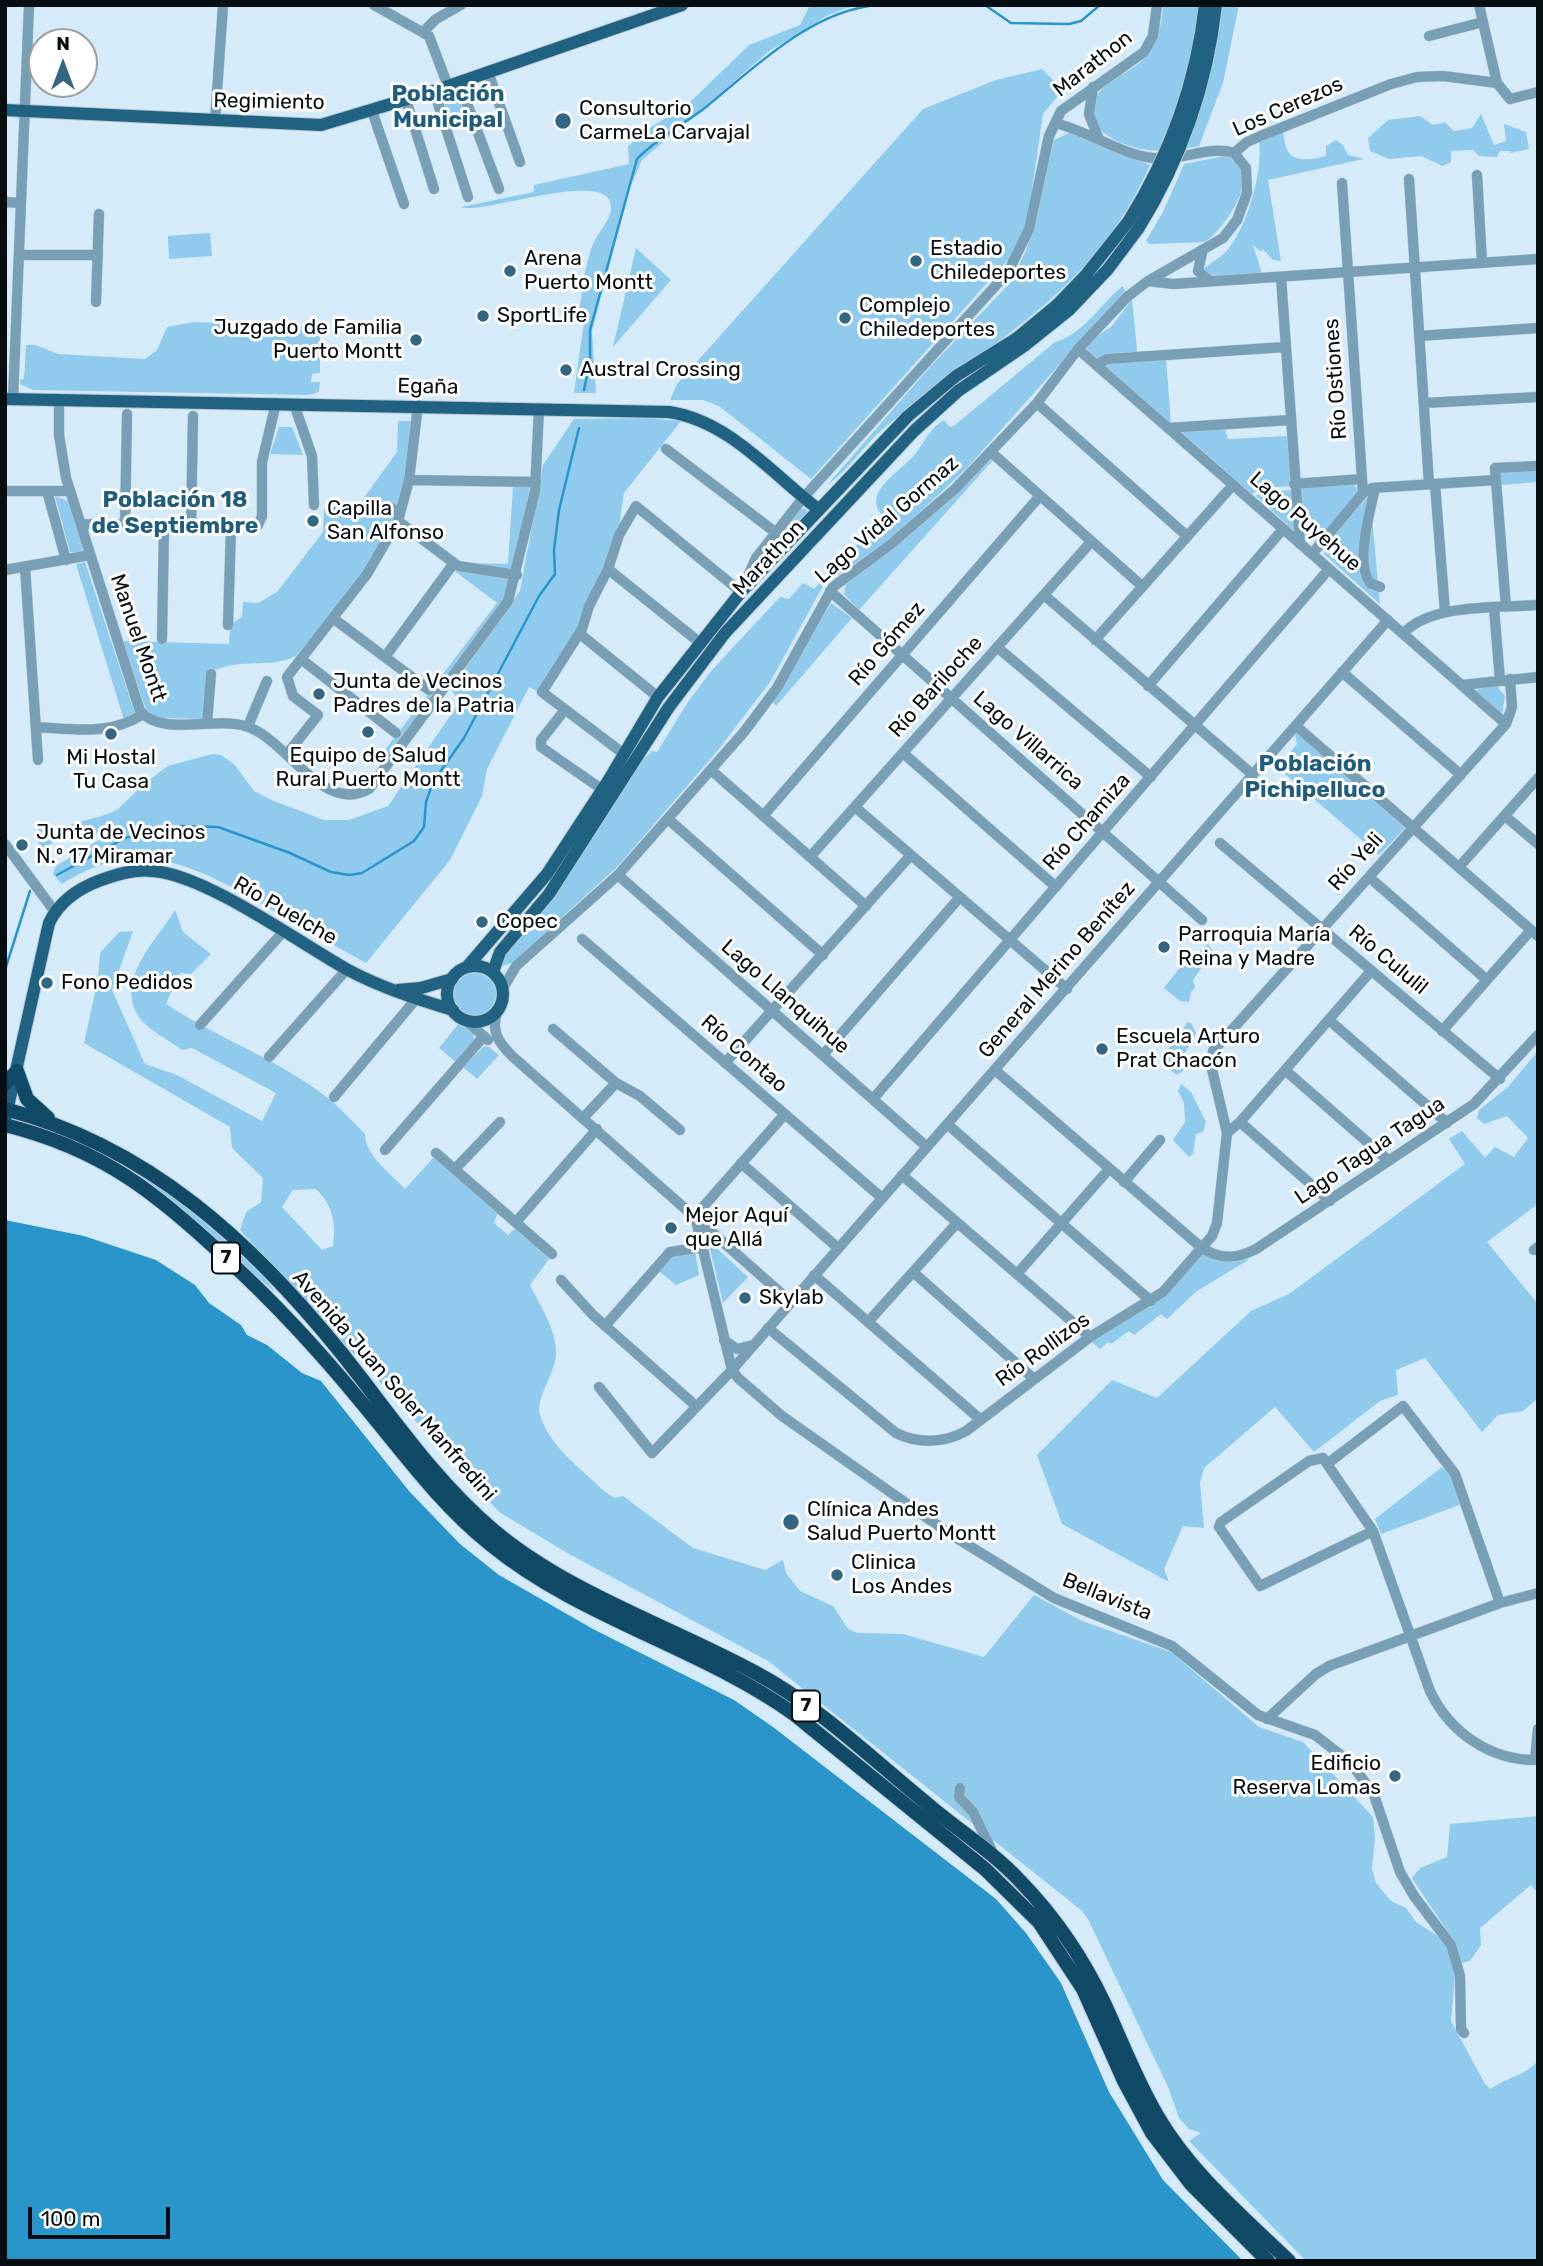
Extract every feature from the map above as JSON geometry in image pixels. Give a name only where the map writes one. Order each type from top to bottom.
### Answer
[{"type":"highway","points":[[5,1084],[11,1074],[27,1099],[58,1124]]},
{"type":"highway","name":"Avenida Juan Soler Manfredini","points":[[6,1116],[58,1124],[151,1171],[220,1226],[313,1320],[450,1488],[479,1518],[511,1545],[563,1577],[765,1678],[813,1712],[995,1857],[1035,1898],[1073,1949],[1103,2001],[1152,2106],[1178,2147],[1215,2190],[1289,2261]]},
{"type":"highway","name":"Avenida Juan Soler Manfredini","points":[[6,1116],[94,1157],[136,1181],[182,1215],[300,1329],[472,1530],[520,1568],[551,1587],[673,1645],[759,1690],[794,1714],[998,1879],[1039,1922],[1068,1963],[1139,2111],[1166,2153],[1191,2184],[1268,2261]]},
{"type":"main road","name":"Regimiento","points":[[5,110],[316,125],[434,91],[682,5]]},
{"type":"main road","points":[[1133,225],[1180,118],[1196,63],[1205,5]]},
{"type":"main road","points":[[1133,225],[1168,175],[1192,118],[1208,59],[1216,5]]},
{"type":"main road","name":"Marathon","points":[[495,973],[500,952],[561,878],[696,669],[735,621],[944,402],[1024,346],[1069,310],[1108,269],[1133,225]]},
{"type":"main road","name":"Marathon","points":[[467,967],[542,880],[603,790],[658,696],[741,592],[817,509],[921,404],[956,376],[1017,338],[1058,304],[1133,225]]},
{"type":"main road","name":"Egaña","points":[[9,399],[668,412],[691,416],[717,427],[817,509]]},
{"type":"main road","points":[[818,534],[821,526],[817,509],[844,506]]},
{"type":"main road","name":"Río Puelche","points":[[6,1116],[11,1074],[43,942],[55,912],[85,886],[115,875],[150,870],[177,876],[204,887],[385,988],[453,1010]]},
{"type":"main road","points":[[467,967],[481,967],[495,973],[503,988],[498,1010],[483,1020],[464,1019],[453,1010],[448,997],[452,979],[467,967]]},
{"type":"main road","name":"Río Puelche","points":[[385,988],[413,990],[452,979]]},
{"type":"street","points":[[9,399],[17,295],[29,5]]},
{"type":"street","points":[[215,121],[223,5]]},
{"type":"street","points":[[374,5],[422,32],[435,47],[454,84],[499,189]]},
{"type":"street","points":[[422,32],[436,19],[461,5]]},
{"type":"street","name":"Marathon","points":[[741,592],[755,558],[803,498],[1008,272],[1029,229],[1055,123],[1069,102],[1135,60],[1149,46],[1157,5]]},
{"type":"street","points":[[1479,5],[1496,84]]},
{"type":"street","points":[[1429,36],[1483,22]]},
{"type":"street","points":[[488,72],[520,162]]},
{"type":"street","name":"Los Cerezos","points":[[1055,123],[1099,137],[1141,156],[1156,159],[1224,151],[1234,153],[1247,142],[1391,84],[1435,76],[1496,84],[1510,99],[1538,92]]},
{"type":"street","points":[[1093,87],[1088,108],[1099,137]]},
{"type":"street","points":[[434,91],[468,197]]},
{"type":"street","points":[[406,100],[434,189]]},
{"type":"street","points":[[372,111],[404,204]]},
{"type":"street","name":"Lago Vidal Gormaz","points":[[503,988],[516,965],[618,875],[711,770],[777,688],[830,591],[919,522],[992,453],[1114,309],[1148,281],[1202,253],[1230,230],[1245,201],[1246,168],[1234,153]]},
{"type":"street","points":[[1477,176],[1482,262]]},
{"type":"street","points":[[1409,179],[1424,403],[1445,612]]},
{"type":"street","name":"Río Ostiones","points":[[1342,183],[1363,493]]},
{"type":"street","points":[[5,202],[21,203]]},
{"type":"street","points":[[96,302],[99,214]]},
{"type":"street","points":[[1202,253],[1198,271],[1211,281]]},
{"type":"street","points":[[19,255],[98,255]]},
{"type":"street","points":[[1148,281],[1163,284],[1538,259]]},
{"type":"street","points":[[1280,277],[1300,544]]},
{"type":"street","points":[[5,293],[17,295]]},
{"type":"street","points":[[1419,337],[1538,328]]},
{"type":"street","points":[[1096,365],[1107,359],[1285,347]]},
{"type":"street","name":"Lago Puyehue","points":[[1078,349],[1506,724]]},
{"type":"street","points":[[1424,403],[1538,397]]},
{"type":"street","name":"Manuel Montt","points":[[59,400],[60,452],[136,705],[143,714],[165,724],[248,726]]},
{"type":"street","points":[[81,524],[251,528],[261,522],[262,462],[276,403]]},
{"type":"street","points":[[1037,403],[1187,536]]},
{"type":"street","points":[[294,404],[312,456],[314,505]]},
{"type":"street","points":[[287,754],[318,715],[293,696],[287,677],[334,619],[383,551],[399,517],[409,480],[418,405]]},
{"type":"street","points":[[267,681],[248,726],[287,754],[329,791],[350,796],[369,789],[504,608],[517,575],[536,482],[539,409]]},
{"type":"street","points":[[125,525],[127,414]]},
{"type":"street","points":[[191,527],[193,416]]},
{"type":"street","points":[[1168,428],[1290,419]]},
{"type":"street","points":[[666,449],[775,532]]},
{"type":"street","points":[[992,453],[1142,586]]},
{"type":"street","points":[[1506,607],[1495,468],[1538,466]]},
{"type":"street","points":[[1294,484],[1362,479]]},
{"type":"street","points":[[409,480],[536,482]]},
{"type":"street","points":[[1312,554],[1363,493],[1375,488],[1496,480]]},
{"type":"street","points":[[1096,640],[1233,485]]},
{"type":"street","points":[[1375,488],[1365,533],[1365,572],[1370,583],[1380,587]]},
{"type":"street","points":[[5,491],[70,491]]},
{"type":"street","points":[[47,491],[66,560]]},
{"type":"street","name":"Río Gómez","points":[[763,816],[1039,497]]},
{"type":"street","points":[[624,754],[542,692],[580,634],[593,597],[608,569],[619,535],[636,506],[741,592]]},
{"type":"street","points":[[336,512],[369,512],[389,507],[454,563],[473,570],[517,575]]},
{"type":"street","points":[[162,639],[164,526]]},
{"type":"street","points":[[228,625],[231,527]]},
{"type":"street","points":[[1148,686],[1283,529]]},
{"type":"street","name":"Río Bariloche","points":[[810,857],[1091,542]]},
{"type":"street","points":[[5,570],[90,555]]},
{"type":"street","points":[[385,657],[454,563]]},
{"type":"street","points":[[25,567],[38,760]]},
{"type":"street","points":[[608,569],[699,642]]},
{"type":"street","name":"Río Chamiza","points":[[873,1099],[1329,569]]},
{"type":"street","name":"Lago Villarrica","points":[[830,591],[1202,920]]},
{"type":"street","points":[[1044,595],[1253,775]]},
{"type":"street","points":[[1403,634],[1419,620],[1445,612],[1538,605]]},
{"type":"street","points":[[1494,608],[1512,707],[1506,724]]},
{"type":"street","points":[[334,619],[429,690]]},
{"type":"street","name":"General Merino Benítez","points":[[599,1387],[652,1453],[732,1370],[1388,620]]},
{"type":"street","points":[[580,634],[658,696]]},
{"type":"street","points":[[997,647],[1151,777]]},
{"type":"street","points":[[301,659],[396,733]]},
{"type":"street","points":[[1342,672],[1461,775]]},
{"type":"street","points":[[207,723],[211,674]]},
{"type":"street","points":[[1462,685],[1538,677]]},
{"type":"street","points":[[564,711],[541,740],[541,747],[603,790]]},
{"type":"street","points":[[37,727],[99,730],[123,724],[143,714]]},
{"type":"street","name":"Río Yeli","points":[[1211,1065],[1216,1046],[1506,724]]},
{"type":"street","points":[[1296,726],[1534,933],[1442,1031]]},
{"type":"street","points":[[903,753],[1056,887]]},
{"type":"street","points":[[711,770],[866,906]]},
{"type":"street","points":[[1460,867],[1538,778]]},
{"type":"street","points":[[855,807],[1067,989]]},
{"type":"street","points":[[1505,816],[1538,845]]},
{"type":"street","points":[[668,819],[823,955]]},
{"type":"street","name":"Río Cululil","points":[[1220,843],[1500,1079]]},
{"type":"street","points":[[5,844],[55,912]]},
{"type":"street","points":[[725,1063],[911,855]]},
{"type":"street","name":"Lago Llanquihue","points":[[618,875],[927,1147]]},
{"type":"street","points":[[1369,877],[1487,980]]},
{"type":"street","points":[[823,1055],[960,897]]},
{"type":"street","points":[[200,1025],[283,932]]},
{"type":"street","name":"Río Contao","points":[[582,939],[882,1198]]},
{"type":"street","name":"Lago Vidal Gormaz","points":[[495,973],[516,965]]},
{"type":"street","points":[[269,1057],[347,969]]},
{"type":"street","points":[[1227,1133],[1240,1122],[1371,971]]},
{"type":"street","points":[[334,1097],[416,999]]},
{"type":"street","points":[[498,1010],[494,1022],[495,1033],[512,1056]]},
{"type":"street","points":[[464,1019],[597,1129],[790,1302]]},
{"type":"street","points":[[1329,1020],[1447,1123]]},
{"type":"street","points":[[553,1029],[616,1083],[640,1096],[680,1130]]},
{"type":"street","name":"Lago Tagua Tagua","points":[[1202,1248],[1219,1256],[1244,1255],[1330,1201],[1481,1098],[1538,1035]]},
{"type":"street","points":[[386,1150],[484,1036]]},
{"type":"street","name":"Río Rollizos","points":[[768,1328],[889,1428],[911,1439],[935,1440],[959,1435],[1090,1338],[1151,1301],[1202,1248],[1216,1228],[1227,1133],[1211,1065]]},
{"type":"street","points":[[995,1070],[1202,1248]]},
{"type":"street","points":[[1285,1070],[1389,1161]]},
{"type":"street","points":[[583,1118],[616,1083]]},
{"type":"street","points":[[695,1216],[785,1114]]},
{"type":"street","points":[[455,1169],[500,1122]]},
{"type":"street","points":[[1240,1122],[1330,1201]]},
{"type":"street","points":[[947,1124],[1151,1301]]},
{"type":"street","points":[[516,1222],[597,1129]]},
{"type":"street","points":[[1124,1182],[1160,1140]]},
{"type":"street","points":[[436,1153],[552,1254]]},
{"type":"street","points":[[741,1163],[838,1248]]},
{"type":"street","points":[[1017,1274],[1109,1169]]},
{"type":"street","points":[[902,1175],[1090,1338]]},
{"type":"street","points":[[695,1216],[732,1370]]},
{"type":"street","points":[[868,1322],[957,1223]]},
{"type":"street","points":[[605,1326],[670,1252],[703,1247]]},
{"type":"street","points":[[913,1272],[1034,1379]]},
{"type":"street","points":[[814,1275],[981,1420]]},
{"type":"street","points":[[561,1280],[605,1326],[696,1406]]},
{"type":"street","points":[[724,1340],[737,1349],[754,1345]]},
{"type":"street","name":"Bellavista","points":[[732,1370],[782,1416],[919,1514],[1054,1598],[1172,1646],[1241,1702],[1267,1719],[1324,1740],[1361,1774],[1380,1809],[1394,1860],[1415,1896],[1451,1945],[1457,1960],[1461,2029],[1464,2033]]},
{"type":"street","points":[[1373,1531],[1260,1586],[1219,1527],[1221,1522],[1323,1460],[1403,1406],[1455,1474],[1500,1604]]},
{"type":"street","points":[[1323,1460],[1373,1531],[1435,1701],[1455,1727],[1492,1752],[1513,1758],[1536,1760],[1538,1729]]},
{"type":"street","points":[[1267,1719],[1322,1670],[1410,1635],[1538,1593]]},
{"type":"street","points":[[960,1788],[959,1797],[972,1812],[995,1857]]},
{"type":"street","points":[[955,1827],[970,1826],[972,1812]]},
{"type":"shaded area","points":[[810,5],[856,5],[828,15],[768,52],[642,160],[630,187],[592,331],[596,393],[574,393],[585,315],[579,313],[584,278],[593,244],[610,214],[607,197],[593,191],[571,191],[494,205],[461,207],[534,192],[534,185],[629,164],[628,146],[646,130],[686,106],[749,45],[800,25]]},
{"type":"shaded area","points":[[1163,5],[1239,5],[1223,83],[1199,146],[1157,151],[1136,148],[1111,138],[1097,125],[1093,112],[1095,100],[1106,85],[1139,64],[1154,45]]},
{"type":"shaded area","name":"Complejo Chiledeportes","points":[[1042,69],[1063,90],[1043,114],[1028,217],[1014,253],[811,479],[719,406],[703,400],[670,400],[677,384],[923,109],[996,80]]},
{"type":"shaded area","points":[[461,95],[471,124],[452,131],[441,102]]},
{"type":"shaded area","points":[[1481,114],[1494,145],[1506,141],[1504,124],[1526,132],[1529,149],[1510,153],[1500,151],[1497,157],[1479,156],[1473,150],[1451,151],[1451,162],[1443,166],[1421,156],[1389,159],[1370,151],[1368,138],[1388,120],[1420,116],[1433,125],[1445,122],[1454,131],[1472,128]]},
{"type":"shaded area","points":[[1283,131],[1288,151],[1296,158],[1323,157],[1326,155],[1326,146],[1336,140],[1343,145],[1348,155],[1364,159],[1268,180],[1281,261],[1273,260],[1264,250],[1260,251],[1253,245],[1262,273],[1208,277],[1203,269],[1225,253],[1233,243],[1252,200],[1260,154],[1259,141]]},
{"type":"shaded area","points":[[1071,132],[1150,165],[1126,210],[1098,249],[1068,283],[1034,314],[884,428],[827,485],[930,367],[1009,284],[1026,251],[1054,140]]},
{"type":"shaded area","points":[[1224,156],[1237,162],[1243,172],[1243,184],[1232,212],[1214,235],[1205,242],[1149,244],[1146,241],[1163,212],[1184,164]]},
{"type":"shaded area","points":[[210,233],[212,256],[169,259],[168,236]]},
{"type":"shaded area","points":[[636,248],[671,280],[613,347]]},
{"type":"shaded area","points":[[1123,286],[1125,291],[967,468],[893,537],[823,586],[770,682],[719,749],[618,866],[512,963],[502,966],[505,954],[560,888],[640,763],[652,751],[657,752],[688,702],[712,670],[780,597],[789,599],[803,583],[814,589],[884,517],[876,499],[879,491],[916,453],[935,427],[944,420],[950,427],[955,425],[1055,342],[1083,326]]},
{"type":"shaded area","points":[[1132,299],[1138,360],[1166,358],[1171,424],[1078,349],[1112,326]]},
{"type":"shaded area","points":[[194,322],[310,327],[320,337],[320,373],[312,374],[311,382],[320,382],[319,392],[309,395],[33,390],[20,384],[21,379],[24,379],[26,345],[36,345],[58,354],[145,359],[157,350],[167,327]]},
{"type":"shaded area","points":[[645,418],[681,421],[624,493],[618,534],[579,628],[540,693],[529,687],[487,769],[482,796],[450,860],[366,963],[241,892],[192,869],[142,859],[117,861],[90,869],[62,884],[53,874],[56,866],[104,837],[106,832],[53,842],[43,851],[37,840],[39,829],[69,825],[108,814],[118,809],[145,783],[168,766],[212,754],[221,755],[234,764],[254,791],[324,820],[349,820],[388,806],[457,706],[458,700],[451,689],[520,591],[543,465],[574,419]]},
{"type":"shaded area","points":[[398,421],[413,421],[404,481],[395,516],[377,554],[324,624],[296,656],[275,662],[230,666],[209,674],[203,719],[158,718],[146,710],[122,641],[229,644],[230,625],[242,617],[243,602],[258,603],[277,592],[323,532],[324,509],[335,513],[353,513],[397,452]]},
{"type":"shaded area","points":[[1224,426],[1228,439],[1288,436],[1291,486],[1262,488],[1252,494],[1181,432]]},
{"type":"shaded area","points":[[279,427],[292,427],[303,455],[270,454]]},
{"type":"shaded area","points":[[992,459],[859,610],[844,594],[846,584],[925,522]]},
{"type":"shaded area","points":[[1538,467],[1538,482],[1501,485],[1501,471]]},
{"type":"shaded area","points":[[1353,482],[1359,493],[1318,541],[1306,541],[1301,534],[1301,487]]},
{"type":"shaded area","points":[[513,486],[530,487],[515,570],[467,563],[508,564]]},
{"type":"shaded area","points":[[1293,490],[1295,530],[1256,496],[1263,492]]},
{"type":"shaded area","points":[[55,496],[68,501],[83,549],[81,552],[70,552]]},
{"type":"shaded area","points":[[1368,496],[1380,604],[1324,554],[1325,545]]},
{"type":"shaded area","points":[[800,509],[809,513],[751,573]]},
{"type":"shaded area","points":[[85,562],[135,714],[124,720],[76,564]]},
{"type":"shaded area","points":[[452,569],[509,579],[503,602],[384,759],[379,758],[497,603]]},
{"type":"shaded area","points":[[831,603],[852,618],[776,706],[773,702]]},
{"type":"shaded area","points":[[1497,686],[1505,696],[1502,714],[1476,691],[1481,687]]},
{"type":"shaded area","points":[[1297,732],[1405,828],[1379,855],[1278,768],[1297,744]]},
{"type":"shaded area","points":[[175,910],[183,932],[211,954],[191,974],[180,973],[166,1004],[315,1088],[365,1134],[369,1150],[374,1157],[405,1189],[434,1157],[498,1212],[494,1223],[508,1235],[516,1228],[549,1259],[530,1285],[547,1318],[556,1345],[555,1362],[540,1401],[540,1415],[559,1448],[605,1492],[615,1498],[623,1496],[693,1548],[765,1570],[783,1560],[786,1573],[800,1591],[833,1606],[848,1629],[858,1633],[903,1634],[984,1657],[1034,1595],[1082,1621],[1171,1652],[1259,1727],[1303,1742],[1373,1817],[1375,1838],[1372,1868],[1376,1883],[1391,1901],[1406,1908],[1416,1922],[1435,1934],[1451,1951],[1455,1977],[1451,2021],[1485,2084],[1491,2089],[1526,2071],[1538,2061],[1538,2261],[1306,2261],[1189,2141],[1201,2133],[1189,2129],[1179,2118],[1168,2087],[1088,1919],[1081,1910],[768,1661],[569,1554],[499,1512],[240,1230],[246,1212],[261,1202],[263,1178],[232,1148],[230,1127],[84,1043],[98,979],[100,953],[119,932],[133,931],[112,990],[145,1064],[177,1075],[262,1121],[276,1093],[192,1048],[182,1050],[143,1021],[133,1003],[132,988],[141,960]],"holes":[[[316,1189],[330,1208],[334,1230],[333,1246],[322,1250],[282,1207],[293,1190]]]},
{"type":"shaded area","points":[[1208,944],[1213,951],[1193,980],[1195,988],[1191,992],[1189,1002],[1180,1001],[1164,988],[1178,970]]},
{"type":"shaded area","points":[[475,973],[490,979],[496,994],[490,1009],[475,1015],[460,1009],[454,994],[460,979]]},
{"type":"shaded area","points":[[1187,1022],[1191,1023],[1196,1033],[1185,1053],[1183,1071],[1177,1075],[1164,1065],[1160,1056],[1178,1040]]},
{"type":"shaded area","points":[[459,1023],[472,1031],[475,1040],[456,1062],[439,1048]]},
{"type":"shaded area","points":[[484,1046],[499,1055],[477,1079],[463,1067]]},
{"type":"shaded area","points":[[1538,1051],[1538,1204],[1487,1242],[1538,1304],[1536,1400],[1523,1411],[1498,1415],[1482,1432],[1425,1358],[1396,1370],[1398,1395],[1380,1401],[1314,1452],[1275,1407],[1204,1468],[1200,1483],[1204,1528],[1183,1526],[1164,1569],[1169,1582],[1062,1524],[1037,1455],[1112,1380],[1157,1398],[1251,1311],[1289,1294],[1465,1164],[1449,1139],[1462,1131],[1485,1158],[1495,1147],[1514,1157],[1528,1138],[1507,1116],[1484,1124],[1477,1118],[1479,1110],[1508,1087]]},
{"type":"shaded area","points":[[1181,1084],[1191,1092],[1206,1122],[1203,1132],[1196,1134],[1193,1154],[1189,1157],[1173,1140],[1185,1122],[1184,1103],[1178,1091]]},
{"type":"shaded area","points":[[28,1121],[86,1142],[138,1171],[209,1226],[261,1275],[276,1293],[161,1193],[84,1143]]},
{"type":"shaded area","points":[[5,1220],[84,1236],[156,1260],[195,1285],[209,1303],[241,1325],[247,1335],[267,1345],[302,1373],[321,1381],[409,1491],[460,1544],[499,1575],[593,1629],[734,1700],[996,1899],[1026,1933],[1061,1983],[1109,2092],[1163,2180],[1243,2261],[5,2261]]},
{"type":"shaded area","points":[[711,1243],[748,1277],[723,1303],[709,1245]]},
{"type":"shaded area","points":[[695,1251],[699,1275],[676,1285],[659,1271],[671,1256]]},
{"type":"shaded area","points":[[1201,1253],[1229,1262],[1250,1259],[1197,1291],[1167,1319],[1161,1314],[1134,1335],[1129,1331],[1100,1349],[1091,1341],[1160,1298]]},
{"type":"shaded area","points":[[1442,1467],[1452,1478],[1462,1504],[1381,1534],[1375,1519]]},
{"type":"shaded area","points":[[1538,1816],[1538,1893],[1531,1885],[1480,1928],[1481,1945],[1470,1961],[1462,1963],[1446,1930],[1412,1878],[1420,1868],[1447,1857],[1450,1824]]},
{"type":"waterway","points":[[584,390],[590,361],[590,330],[637,159],[765,58],[807,29],[830,17],[878,5]]},
{"type":"waterway","points":[[985,5],[1011,23],[1069,24],[1081,21],[1100,5]]},
{"type":"waterway","points":[[57,875],[125,838],[182,826],[218,827],[290,853],[331,872],[349,875],[362,873],[414,841],[424,827],[426,802],[433,782],[464,738],[539,596],[555,574],[554,550],[559,510],[579,428]]},
{"type":"waterway","points":[[5,970],[30,891]]},
{"type":"place","name":"Consultorio CarmeLa Carvajal","points":[[563,121]]},
{"type":"place","name":"Estadio Chiledeportes","points":[[916,261]]},
{"type":"place","name":"Arena Puerto Montt","points":[[510,271]]},
{"type":"place","name":"SportLife","points":[[483,316]]},
{"type":"place","name":"Complejo Chiledeportes","points":[[845,318]]},
{"type":"place","name":"Juzgado de Familia Puerto Montt","points":[[416,340]]},
{"type":"place","name":"Austral Crossing","points":[[566,370]]},
{"type":"place","name":"Capilla San Alfonso","points":[[313,521]]},
{"type":"place","name":"Junta de Vecinos Padres de la Patria","points":[[319,694]]},
{"type":"place","name":"Equipo de Salud Rural Puerto Montt","points":[[368,732]]},
{"type":"place","name":"Mi Hostal Tu Casa","points":[[111,734]]},
{"type":"place","name":"Junta de Vecinos N.º 17 Miramar","points":[[22,845]]},
{"type":"place","name":"Copec","points":[[482,922]]},
{"type":"place","name":"Parroquia María Reina y Madre","points":[[1164,947]]},
{"type":"place","name":"Fono Pedidos","points":[[47,983]]},
{"type":"place","name":"Escuela Arturo Prat Chacón","points":[[1102,1049]]},
{"type":"place","name":"Mejor Aquí que Allá","points":[[671,1228]]},
{"type":"place","name":"Skylab","points":[[745,1298]]},
{"type":"place","name":"Clínica Andes Salud Puerto Montt","points":[[791,1522]]},
{"type":"place","name":"Clinica Los Andes","points":[[837,1575]]},
{"type":"place","name":"Edificio Reserva Lomas","points":[[1395,1776]]},
{"type":"district","name":"Población Municipal","points":[[448,107]]},
{"type":"district","name":"Población 18 de Septiembre","points":[[175,513]]},
{"type":"district","name":"Población Pichipelluco","points":[[1315,777]]}]
